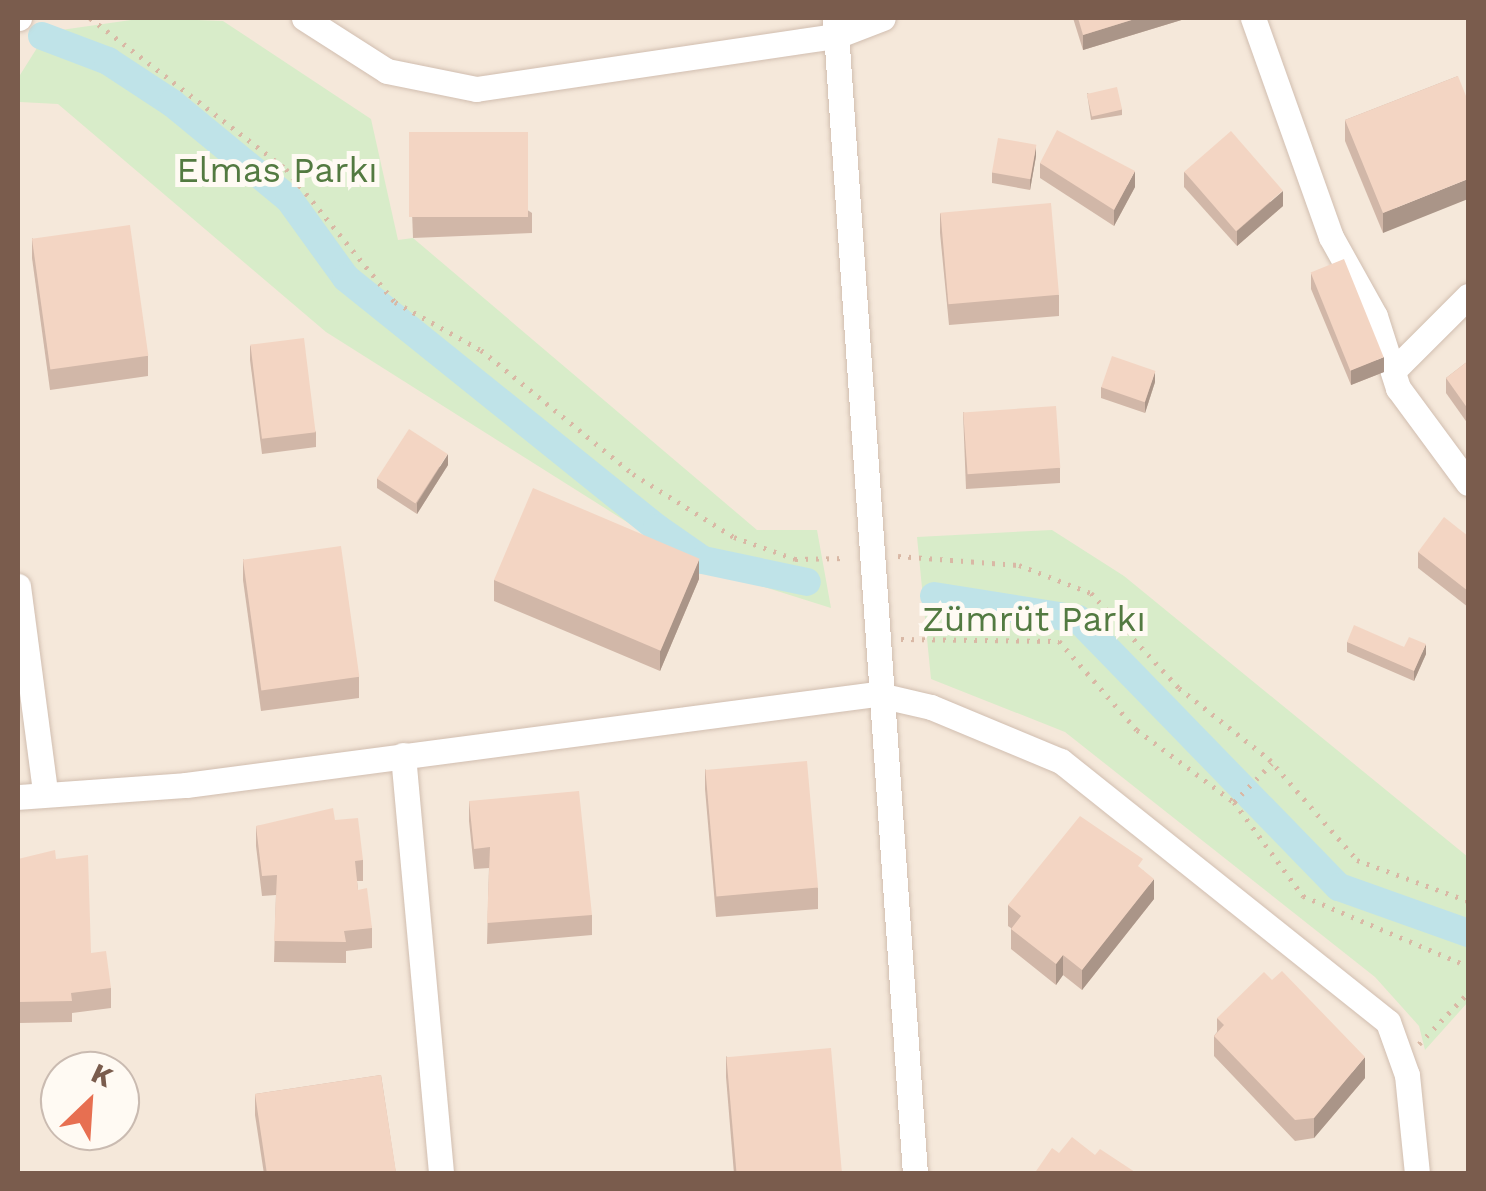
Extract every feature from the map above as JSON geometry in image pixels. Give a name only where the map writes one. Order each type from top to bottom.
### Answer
[{"type":"street","points":[[304,18],[387,71],[426,86],[476,89],[883,18]]},
{"type":"street","points":[[1253,18],[1331,237],[1393,370],[1468,484]]},
{"type":"street","points":[[836,27],[875,694],[916,1174]]},
{"type":"street","points":[[1393,370],[1468,296]]},
{"type":"street","points":[[18,586],[45,792]]},
{"type":"street","points":[[18,797],[45,792],[186,785],[875,694],[1007,732],[1060,761],[1388,1022],[1402,1051],[1417,1174]]},
{"type":"street","points":[[403,755],[442,1174]]},
{"type":"path","points":[[90,18],[286,168],[395,302],[482,350],[678,506],[796,558],[867,556],[1019,565],[1091,593],[1179,688],[1272,764],[1358,860],[1468,901]]},
{"type":"path","points":[[872,642],[1059,641],[1137,730],[1236,800],[1282,872],[1329,914],[1468,966]]},
{"type":"path","points":[[1236,800],[1272,764]]},
{"type":"path","points":[[1402,1051],[1423,1042],[1468,992]]},
{"type":"shaded area","points":[[18,18],[1468,18],[1468,1173],[18,1173]]},
{"type":"green space","name":"Elmas Parkı","points":[[145,18],[223,21],[371,119],[398,240],[413,238],[757,530],[817,530],[831,608],[695,565],[326,332],[58,104],[20,102],[20,75],[47,32]]},
{"type":"green space","name":"Zümrüt Parkı","points":[[1052,530],[1124,576],[1468,857],[1468,1002],[1425,1050],[1419,1026],[1375,977],[1065,732],[931,679],[917,537]]},
{"type":"building","points":[[1078,18],[1138,18],[1083,35]]},
{"type":"building","points":[[1458,76],[1468,101],[1468,179],[1383,213],[1345,120]]},
{"type":"building","points":[[1117,87],[1122,109],[1092,116],[1087,94]]},
{"type":"building","points":[[1057,130],[1135,171],[1114,210],[1040,163]]},
{"type":"building","points":[[1231,131],[1283,191],[1236,231],[1184,172]]},
{"type":"building","points":[[409,132],[528,132],[528,217],[409,217]]},
{"type":"building","points":[[998,138],[1036,145],[1030,179],[992,172]]},
{"type":"building","points":[[1051,203],[1059,295],[948,304],[940,213]]},
{"type":"building","points":[[130,225],[148,356],[50,369],[32,239]]},
{"type":"building","points":[[1344,259],[1384,357],[1350,371],[1311,272]]},
{"type":"building","points":[[304,338],[316,432],[262,439],[250,345]]},
{"type":"building","points":[[1112,356],[1155,371],[1145,402],[1101,387]]},
{"type":"building","points":[[1468,361],[1468,409],[1446,378]]},
{"type":"building","points":[[1056,406],[1060,468],[968,474],[963,412]]},
{"type":"building","points":[[409,429],[448,454],[415,504],[377,478]]},
{"type":"building","points":[[533,488],[700,559],[661,651],[494,580]]},
{"type":"building","points":[[1444,517],[1468,536],[1468,591],[1418,552]]},
{"type":"building","points":[[341,546],[359,677],[261,690],[243,560]]},
{"type":"building","points":[[1354,625],[1404,647],[1409,637],[1426,644],[1414,671],[1347,642]]},
{"type":"building","points":[[807,761],[818,888],[716,896],[705,770]]},
{"type":"building","points":[[579,791],[592,915],[487,923],[490,847],[474,849],[469,801]]},
{"type":"building","points":[[333,808],[335,820],[358,818],[363,860],[355,861],[358,890],[367,888],[372,928],[344,931],[346,942],[274,941],[277,875],[262,876],[256,826]]},
{"type":"building","points":[[1080,816],[1143,859],[1138,866],[1154,879],[1082,970],[1063,955],[1056,964],[1011,929],[1021,916],[1008,905]]},
{"type":"building","points":[[55,850],[56,859],[88,855],[91,953],[106,951],[111,988],[71,993],[72,1001],[18,1002],[18,859]]},
{"type":"building","points":[[1282,971],[1365,1057],[1314,1118],[1295,1120],[1214,1036],[1224,1025],[1217,1018],[1264,972],[1272,980]]},
{"type":"building","points":[[831,1048],[842,1174],[737,1174],[726,1057]]},
{"type":"building","points":[[381,1075],[396,1172],[267,1174],[255,1094]]},
{"type":"building","points":[[1072,1137],[1095,1155],[1100,1149],[1138,1174],[1034,1174],[1052,1148],[1059,1153]]},
{"type":"waterway","points":[[42,36],[108,61],[172,103],[289,199],[346,278],[657,528],[703,560],[807,582]]},
{"type":"waterway","points":[[934,596],[1078,619],[1339,887],[1468,933]]}]
